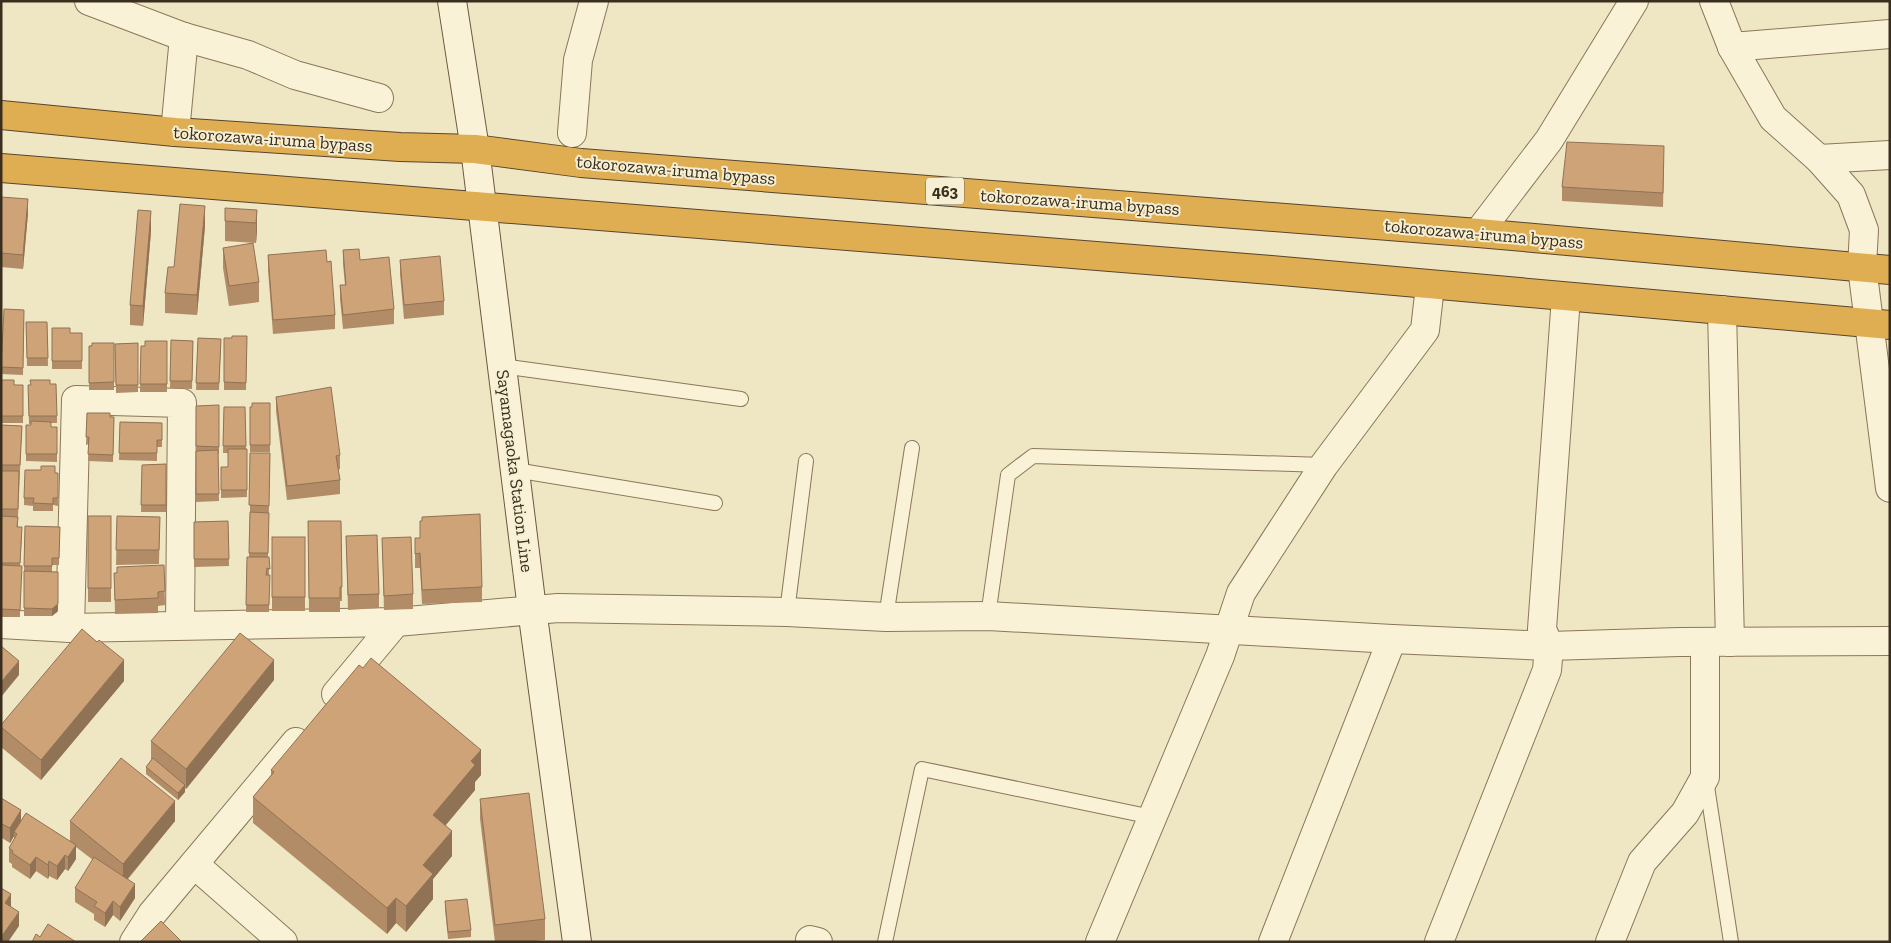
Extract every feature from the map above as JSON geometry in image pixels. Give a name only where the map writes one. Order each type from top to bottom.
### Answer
[{"type":"highway","name":"tokorozawa-iruma bypass","points":[[1,115],[175,132],[400,147],[475,149],[590,163],[1478,233],[1890,270]]},
{"type":"highway","points":[[1,168],[1271,270],[1430,286],[1879,324]]},
{"type":"street","points":[[89,1],[184,37],[248,55],[295,75],[379,98]]},
{"type":"street","name":"Sayamagaoka Station Line","points":[[452,1],[475,149],[514,470],[577,942]]},
{"type":"street","points":[[572,133],[578,60],[594,1]]},
{"type":"street","points":[[1478,233],[1549,140],[1634,1]]},
{"type":"street","points":[[1714,1],[1732,47],[1774,118],[1819,159],[1850,195],[1864,230],[1862,267],[1879,324],[1890,488]]},
{"type":"street","points":[[1732,47],[1890,34]]},
{"type":"street","points":[[175,132],[184,37]]},
{"type":"street","points":[[1819,159],[1890,155]]},
{"type":"street","points":[[1100,942],[1220,656],[1241,592],[1324,465],[1425,330],[1430,286]]},
{"type":"street","points":[[1439,942],[1547,670],[1549,646],[1542,629],[1566,297]]},
{"type":"street","points":[[1610,942],[1642,862],[1685,813],[1705,777],[1718,642],[1722,310]]},
{"type":"street","points":[[70,628],[76,400],[182,404],[180,625]]},
{"type":"street","points":[[1,624],[70,628],[396,622],[532,609],[787,612],[886,617],[988,616],[1392,640],[1549,646],[1679,642],[1890,641]]},
{"type":"street","points":[[134,942],[152,914],[396,622]]},
{"type":"street","points":[[1273,942],[1392,640]]},
{"type":"street","points":[[194,864],[283,942]]},
{"type":"lane","points":[[502,366],[741,399]]},
{"type":"lane","points":[[886,617],[912,448]]},
{"type":"lane","points":[[988,616],[1008,475],[1033,456],[1324,465]]},
{"type":"lane","points":[[787,612],[806,461]]},
{"type":"lane","points":[[514,470],[715,503]]},
{"type":"lane","points":[[885,942],[922,768],[1152,817]]},
{"type":"lane","points":[[1705,777],[1731,942]]},
{"type":"building","points":[[1567,142],[1664,146],[1663,193],[1562,187]]},
{"type":"building","points":[[1,197],[28,199],[23,255],[1,253]]},
{"type":"building","points":[[180,204],[205,206],[197,295],[165,293],[168,267],[174,267]]},
{"type":"building","points":[[225,208],[257,210],[256,223],[225,221]]},
{"type":"building","points":[[138,210],[151,211],[143,306],[130,305]]},
{"type":"building","points":[[253,243],[259,282],[229,286],[223,248]]},
{"type":"building","points":[[359,249],[360,260],[389,257],[394,309],[343,315],[340,285],[346,285],[343,250]]},
{"type":"building","points":[[326,250],[327,262],[331,261],[335,315],[273,320],[268,255]]},
{"type":"building","points":[[440,256],[444,301],[404,305],[400,260]]},
{"type":"building","points":[[4,309],[24,310],[23,368],[1,367]]},
{"type":"building","points":[[26,322],[47,322],[48,358],[27,358]]},
{"type":"building","points":[[52,328],[70,328],[70,333],[82,333],[82,361],[52,361]]},
{"type":"building","points":[[232,336],[247,336],[246,383],[224,382],[224,338],[232,338]]},
{"type":"building","points":[[198,338],[221,339],[219,383],[196,383]]},
{"type":"building","points":[[171,340],[193,341],[192,381],[170,381]]},
{"type":"building","points":[[145,341],[167,341],[167,384],[140,384],[141,346],[145,346]]},
{"type":"building","points":[[92,343],[114,343],[114,382],[89,383],[89,346],[92,346]]},
{"type":"building","points":[[138,343],[138,385],[116,385],[115,344]]},
{"type":"building","points":[[1,380],[14,380],[14,385],[23,385],[23,416],[1,416]]},
{"type":"building","points":[[30,380],[50,380],[50,384],[56,384],[57,416],[29,416],[28,385],[31,385]]},
{"type":"building","points":[[331,387],[340,455],[336,456],[340,480],[287,486],[276,397]]},
{"type":"building","points":[[252,403],[270,403],[270,445],[250,445],[250,407],[252,407]]},
{"type":"building","points":[[219,405],[219,447],[196,446],[196,406]]},
{"type":"building","points":[[224,407],[245,407],[246,446],[223,446]]},
{"type":"building","points":[[87,413],[110,413],[110,417],[114,417],[113,455],[88,454],[89,437],[86,437]]},
{"type":"building","points":[[31,421],[51,422],[51,427],[57,427],[57,454],[26,454],[26,425],[31,425]]},
{"type":"building","points":[[120,422],[162,423],[162,440],[157,440],[157,453],[119,453]]},
{"type":"building","points":[[1,425],[22,426],[20,465],[1,465]]},
{"type":"building","points":[[228,449],[247,449],[247,490],[221,490],[221,467],[228,467]]},
{"type":"building","points":[[218,450],[219,494],[196,494],[196,451]]},
{"type":"building","points":[[250,453],[270,453],[269,506],[249,505]]},
{"type":"building","points":[[166,464],[166,505],[141,505],[142,465]]},
{"type":"building","points":[[41,466],[55,466],[55,473],[58,473],[58,498],[53,498],[53,504],[33,503],[34,498],[24,498],[25,470],[41,470]]},
{"type":"building","points":[[1,471],[19,471],[18,509],[1,509]]},
{"type":"building","points":[[250,512],[269,513],[268,553],[249,553]]},
{"type":"building","points":[[480,514],[482,587],[422,590],[420,553],[415,554],[415,538],[420,538],[420,521],[422,521],[422,517]]},
{"type":"building","points":[[1,516],[18,517],[17,527],[22,527],[20,563],[1,563]]},
{"type":"building","points":[[88,516],[111,516],[111,588],[88,588]]},
{"type":"building","points":[[117,516],[160,517],[159,550],[116,550]]},
{"type":"building","points":[[228,521],[229,559],[194,559],[194,522]]},
{"type":"building","points":[[308,521],[341,521],[342,587],[340,587],[340,598],[309,598]]},
{"type":"building","points":[[25,526],[60,527],[59,558],[52,558],[52,566],[24,566]]},
{"type":"building","points":[[377,535],[379,594],[348,595],[346,536]]},
{"type":"building","points":[[272,537],[305,537],[305,597],[272,597]]},
{"type":"building","points":[[411,537],[413,594],[384,596],[382,538]]},
{"type":"building","points":[[247,557],[269,557],[270,569],[267,568],[266,575],[270,575],[269,605],[246,605]]},
{"type":"building","points":[[1,565],[22,566],[20,610],[1,609]]},
{"type":"building","points":[[164,565],[165,591],[158,592],[158,598],[115,600],[114,573],[117,573],[117,567]]},
{"type":"building","points":[[24,571],[58,572],[58,604],[52,609],[24,608]]},
{"type":"building","points":[[82,629],[97,642],[99,640],[124,660],[41,760],[1,727],[1,725]]},
{"type":"building","points":[[240,633],[274,660],[186,769],[151,741]]},
{"type":"building","points":[[1,646],[19,661],[1,682]]},
{"type":"building","points":[[371,658],[481,750],[471,761],[475,765],[433,815],[452,831],[423,865],[433,874],[406,906],[396,898],[387,908],[253,797],[274,772],[271,770],[359,665],[363,668]]},
{"type":"building","points":[[121,758],[175,801],[123,864],[70,821]]},
{"type":"building","points":[[153,758],[185,785],[178,793],[146,767]]},
{"type":"building","points":[[529,793],[545,919],[495,925],[480,799]]},
{"type":"building","points":[[1,798],[21,810],[10,828],[1,825]]},
{"type":"building","points":[[26,813],[76,845],[68,857],[65,855],[57,866],[49,861],[48,865],[36,857],[30,865],[12,853],[13,851],[9,848],[17,834],[14,832]]},
{"type":"building","points":[[94,857],[135,884],[120,907],[113,901],[105,913],[94,906],[97,902],[75,888]]},
{"type":"building","points":[[1,888],[11,894],[5,903],[19,912],[1,937]]},
{"type":"building","points":[[467,899],[471,930],[448,932],[445,901]]},
{"type":"building","points":[[161,921],[182,942],[140,942]]},
{"type":"building","points":[[48,924],[76,942],[32,942],[36,934],[40,937]]}]
